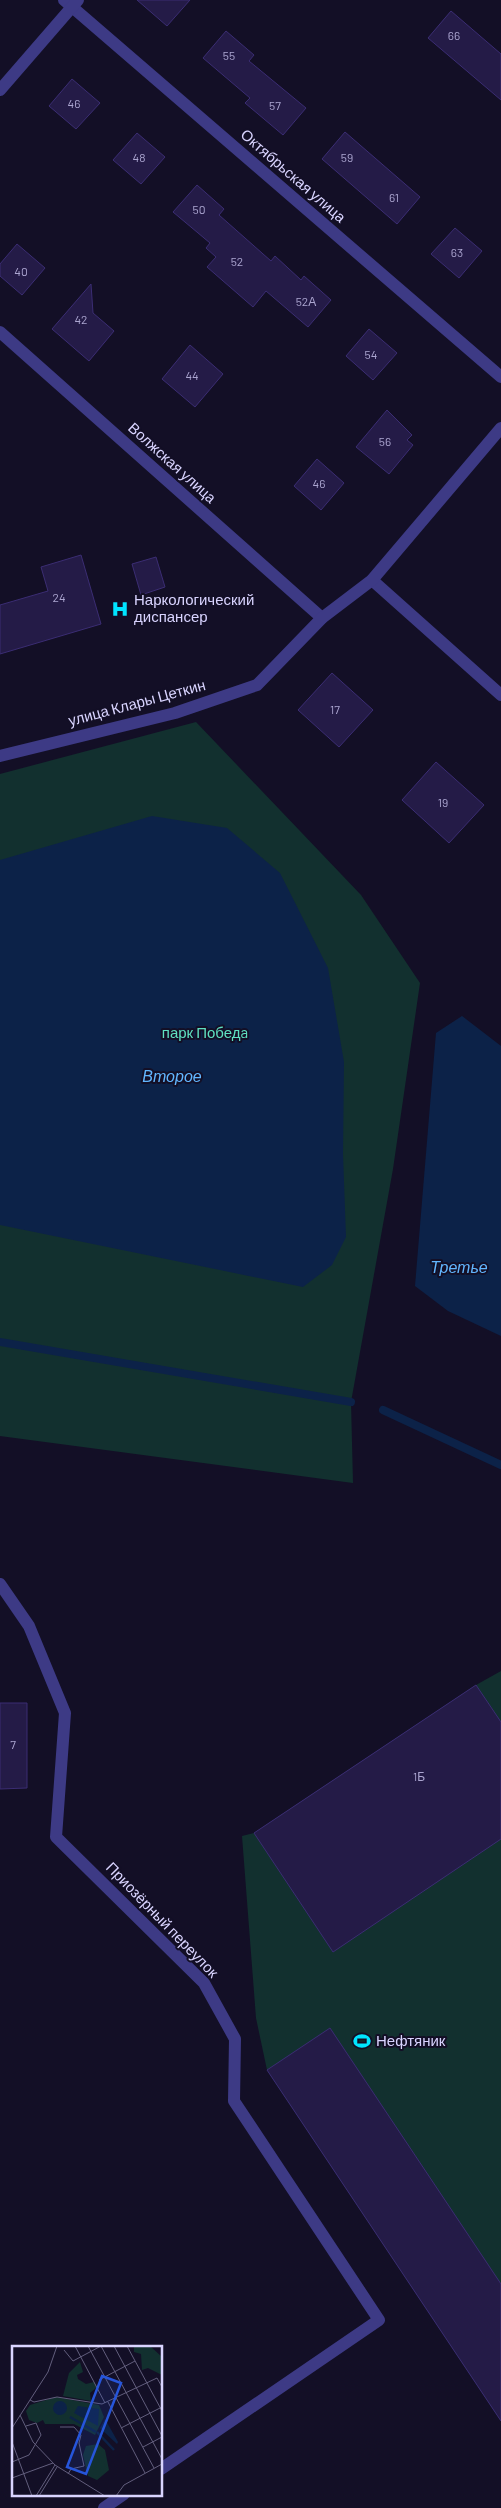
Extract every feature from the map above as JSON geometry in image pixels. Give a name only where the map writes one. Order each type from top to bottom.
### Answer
[{"type":"street","points":[[0,90],[71,2]]},
{"type":"street","name":"Октябрьская улица","points":[[71,2],[501,376]]},
{"type":"street","name":"Волжская улица","points":[[0,332],[322,618]]},
{"type":"street","name":"улица Клары Цеткин","points":[[0,756],[175,712],[257,685],[322,618],[372,580],[501,428]]},
{"type":"street","points":[[372,580],[501,695]]},
{"type":"street","name":"Приозёрный переулок","points":[[0,1584],[29,1626],[65,1713],[56,1837],[204,1983],[234,2039],[234,2101],[379,2320],[162,2468]]},
{"type":"street","points":[[104,2508],[121,2496]]},
{"type":"green space","name":"парк Победa","points":[[196,722],[361,895],[420,983],[393,1169],[351,1402],[353,1483],[0,1436],[0,774]]},
{"type":"green space","name":"Нефтяник","points":[[501,1671],[501,2421],[267,2070],[256,2018],[242,1836],[254,1833],[476,1685]]},
{"type":"water","name":"Второе","points":[[152,816],[227,828],[280,873],[328,968],[344,1062],[343,1154],[346,1237],[332,1265],[303,1287],[0,1225],[0,860]]},
{"type":"water","name":"Третье","points":[[462,1016],[501,1046],[501,1336],[448,1311],[415,1286],[436,1033]]},
{"type":"building","points":[[137,0],[190,0],[167,26]]},
{"type":"building","points":[[451,11],[501,54],[501,100],[428,38]]},
{"type":"building","points":[[226,31],[254,55],[249,61],[306,108],[283,135],[245,103],[250,98],[203,58]]},
{"type":"building","points":[[72,79],[100,103],[76,129],[49,106]]},
{"type":"building","points":[[345,132],[420,197],[397,224],[322,159]]},
{"type":"building","points":[[137,133],[165,157],[141,184],[113,160]]},
{"type":"building","points":[[197,185],[224,209],[219,215],[271,261],[275,256],[301,280],[304,276],[331,300],[308,327],[266,291],[253,307],[207,267],[216,257],[206,248],[210,243],[173,212]]},
{"type":"building","points":[[455,228],[482,251],[459,278],[431,254]]},
{"type":"building","points":[[17,244],[45,268],[22,295],[0,276],[0,264]]},
{"type":"building","points":[[91,284],[93,313],[114,331],[89,361],[52,329]]},
{"type":"building","points":[[369,329],[397,353],[373,380],[346,356]]},
{"type":"building","points":[[190,345],[223,374],[195,407],[162,379]]},
{"type":"building","points":[[387,410],[412,435],[407,440],[413,445],[389,474],[356,447]]},
{"type":"building","points":[[317,459],[344,483],[321,510],[294,486]]},
{"type":"building","points":[[81,555],[101,624],[0,654],[0,605],[48,591],[41,567]]},
{"type":"building","points":[[156,557],[165,587],[141,595],[132,564]]},
{"type":"building","points":[[332,673],[373,710],[339,747],[298,710]]},
{"type":"building","points":[[436,762],[484,805],[449,843],[402,800]]},
{"type":"building","points":[[476,1685],[501,1722],[501,1839],[333,1952],[254,1833]]},
{"type":"building","points":[[0,1703],[27,1703],[27,1788],[0,1789]]},
{"type":"building","points":[[330,2028],[501,2284],[501,2421],[267,2070]]},
{"type":"waterway","points":[[0,1342],[351,1402]]},
{"type":"waterway","points":[[383,1410],[501,1465]]},
{"type":"place","name":"Наркологический диспансер","points":[[120,609]]},
{"type":"place","name":"Нефтяник","points":[[362,2041]]}]
